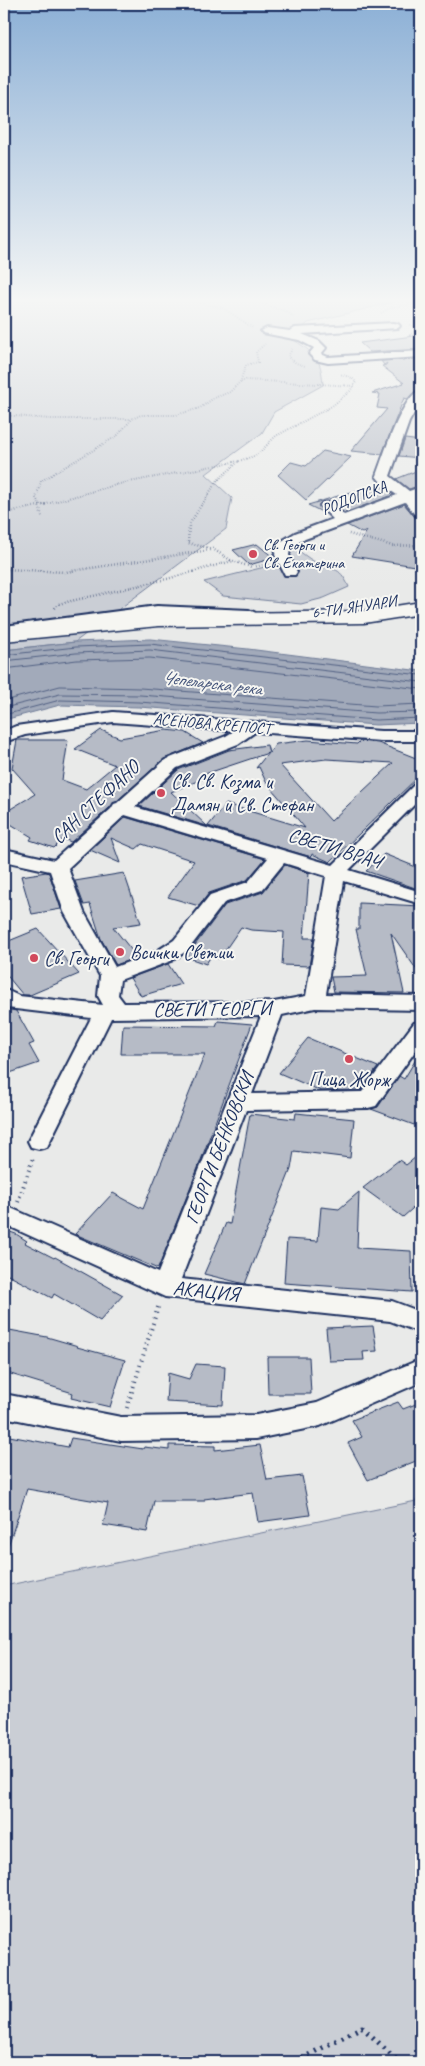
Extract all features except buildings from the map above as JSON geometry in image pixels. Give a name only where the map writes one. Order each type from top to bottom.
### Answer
[{"type":"main road","name":"6-ТИ ЯНУАРИ","points":[[287,617],[372,606],[421,596]]},
{"type":"main road","points":[[4,635],[159,620],[364,617],[421,608]]},
{"type":"street","points":[[419,396],[413,402],[393,446],[384,476],[390,484],[408,496],[421,513]]},
{"type":"street","name":"РОДОПСКА","points":[[282,555],[284,544],[300,536],[421,491]]},
{"type":"street","points":[[327,506],[343,520]]},
{"type":"street","points":[[282,555],[290,572]]},
{"type":"street","points":[[4,631],[157,611],[287,617]]},
{"type":"street","name":"АСЕНОВА КРЕПОСТ","points":[[4,737],[22,730],[114,717],[381,736],[421,736]]},
{"type":"street","name":"САН СТЕФАНО","points":[[111,1011],[108,996],[110,976],[74,912],[58,867],[120,808],[171,764],[232,740],[251,727]]},
{"type":"street","points":[[315,1001],[336,873],[421,788]]},
{"type":"street","name":"СВЕТИ ВРАЧ","points":[[120,808],[421,898]]},
{"type":"street","points":[[4,855],[58,867]]},
{"type":"street","points":[[110,976],[164,956],[181,945],[217,899],[255,886],[281,855]]},
{"type":"street","name":"СВЕТИ ГЕОРГИ","points":[[4,996],[14,1003],[111,1011],[274,1009],[315,1001],[421,1003]]},
{"type":"street","name":"ГЕОРГИ БЕНКОВСКИ","points":[[165,1287],[274,1009]]},
{"type":"street","points":[[39,1141],[111,1011]]},
{"type":"street","points":[[237,1102],[368,1100],[414,1048],[421,1028]]},
{"type":"street","name":"АКАЦИЯ","points":[[8,1216],[165,1287],[392,1311],[421,1323]]},
{"type":"street","points":[[4,1406],[121,1429],[256,1427],[320,1414],[421,1370]]},
{"type":"path","points":[[4,415],[49,419],[132,419],[141,415],[176,416],[200,408],[218,396]]},
{"type":"path","points":[[4,513],[40,506],[119,484],[238,461],[256,455],[275,436],[325,411],[342,396]]},
{"type":"path","points":[[42,518],[40,506],[36,498],[41,481],[117,436],[132,419]]},
{"type":"path","points":[[238,461],[216,482],[189,525],[188,543],[213,549],[244,567],[262,567],[274,562],[282,555]]},
{"type":"path","points":[[327,527],[379,545],[405,548],[421,545]]},
{"type":"path","points":[[4,569],[65,572],[213,549]]},
{"type":"path","points":[[47,624],[58,604],[102,592],[197,573],[232,561]]},
{"type":"path","points":[[8,1216],[39,1141]]},
{"type":"path","points":[[121,1429],[165,1287]]},
{"type":"path","points":[[295,2062],[362,2027],[399,2062]]},
{"type":"shaded area","points":[[4,396],[302,396],[274,412],[262,433],[206,474],[232,498],[226,529],[75,642],[4,650]]},
{"type":"shaded area","points":[[295,548],[315,562],[338,571],[349,587],[324,598],[301,604],[223,596],[204,582],[277,564],[286,550]]},
{"type":"shaded area","points":[[421,1500],[421,2062],[4,2062],[4,1586]]},
{"type":"water","name":"Чепеларска река","points":[[150,639],[248,649],[421,671],[421,723],[376,725],[139,707],[60,705],[4,720],[4,650],[75,642]]},
{"type":"place","name":"Св. Георги и Св. Екатерина","points":[[253,554]]},
{"type":"place","name":"Св. Св. Козма и Дамян и Св. Стефан","points":[[161,793]]},
{"type":"place","name":"Всички Светии","points":[[120,952]]},
{"type":"place","name":"Св. Георги","points":[[34,958]]},
{"type":"place","name":"Пица Жорж","points":[[349,1059]]}]
